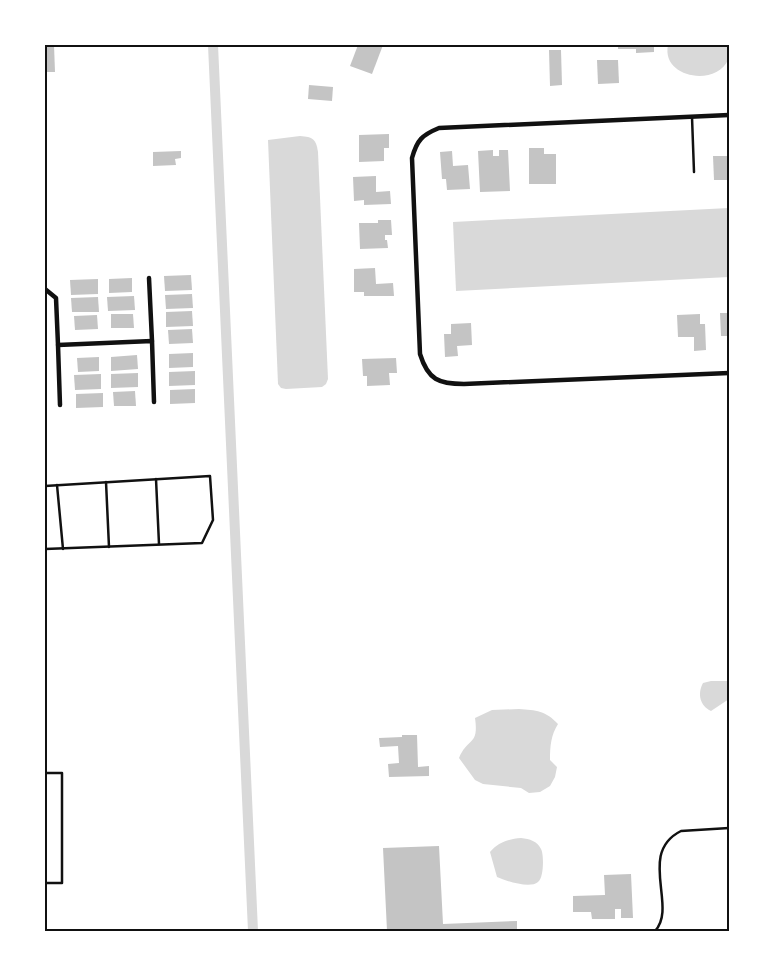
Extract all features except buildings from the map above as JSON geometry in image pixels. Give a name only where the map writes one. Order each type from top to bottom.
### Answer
[{"type":"street","points":[[729,115],[439,128],[426,134],[416,144],[412,158],[420,354],[424,367],[434,379],[447,384],[729,373]]},
{"type":"street","points":[[149,278],[154,402]]},
{"type":"street","points":[[45,289],[56,298],[60,405]]},
{"type":"street","points":[[58,345],[152,342]]},
{"type":"lane","points":[[692,116],[694,172]]},
{"type":"lane","points":[[45,486],[210,476],[213,520],[202,543],[45,550]]},
{"type":"lane","points":[[156,479],[159,544]]},
{"type":"lane","points":[[106,482],[109,547]]},
{"type":"lane","points":[[57,485],[63,549]]},
{"type":"lane","points":[[45,773],[62,773],[62,883],[45,883]]},
{"type":"lane","points":[[655,931],[662,913],[660,866],[664,844],[674,834],[681,831],[729,828]]},
{"type":"shaded area","points":[[668,45],[729,45],[729,57],[722,68],[713,74],[691,75],[673,65],[668,56]]},
{"type":"shaded area","points":[[300,136],[313,140],[318,152],[328,379],[322,387],[286,389],[281,388],[278,384],[268,140]]},
{"type":"shaded area","points":[[729,208],[729,277],[456,291],[453,222]]},
{"type":"shaded area","points":[[729,681],[729,699],[711,711],[702,703],[700,691],[703,683]]},
{"type":"shaded area","points":[[519,709],[540,712],[549,716],[558,724],[552,737],[550,750],[550,760],[557,767],[555,777],[550,786],[540,792],[529,793],[521,788],[483,784],[475,780],[459,758],[462,751],[474,737],[475,718],[492,710]]},
{"type":"shaded area","points":[[521,838],[535,842],[542,852],[543,866],[540,880],[534,884],[518,884],[497,877],[490,852],[504,842]]},
{"type":"waterway","points":[[213,45],[253,931]]}]
